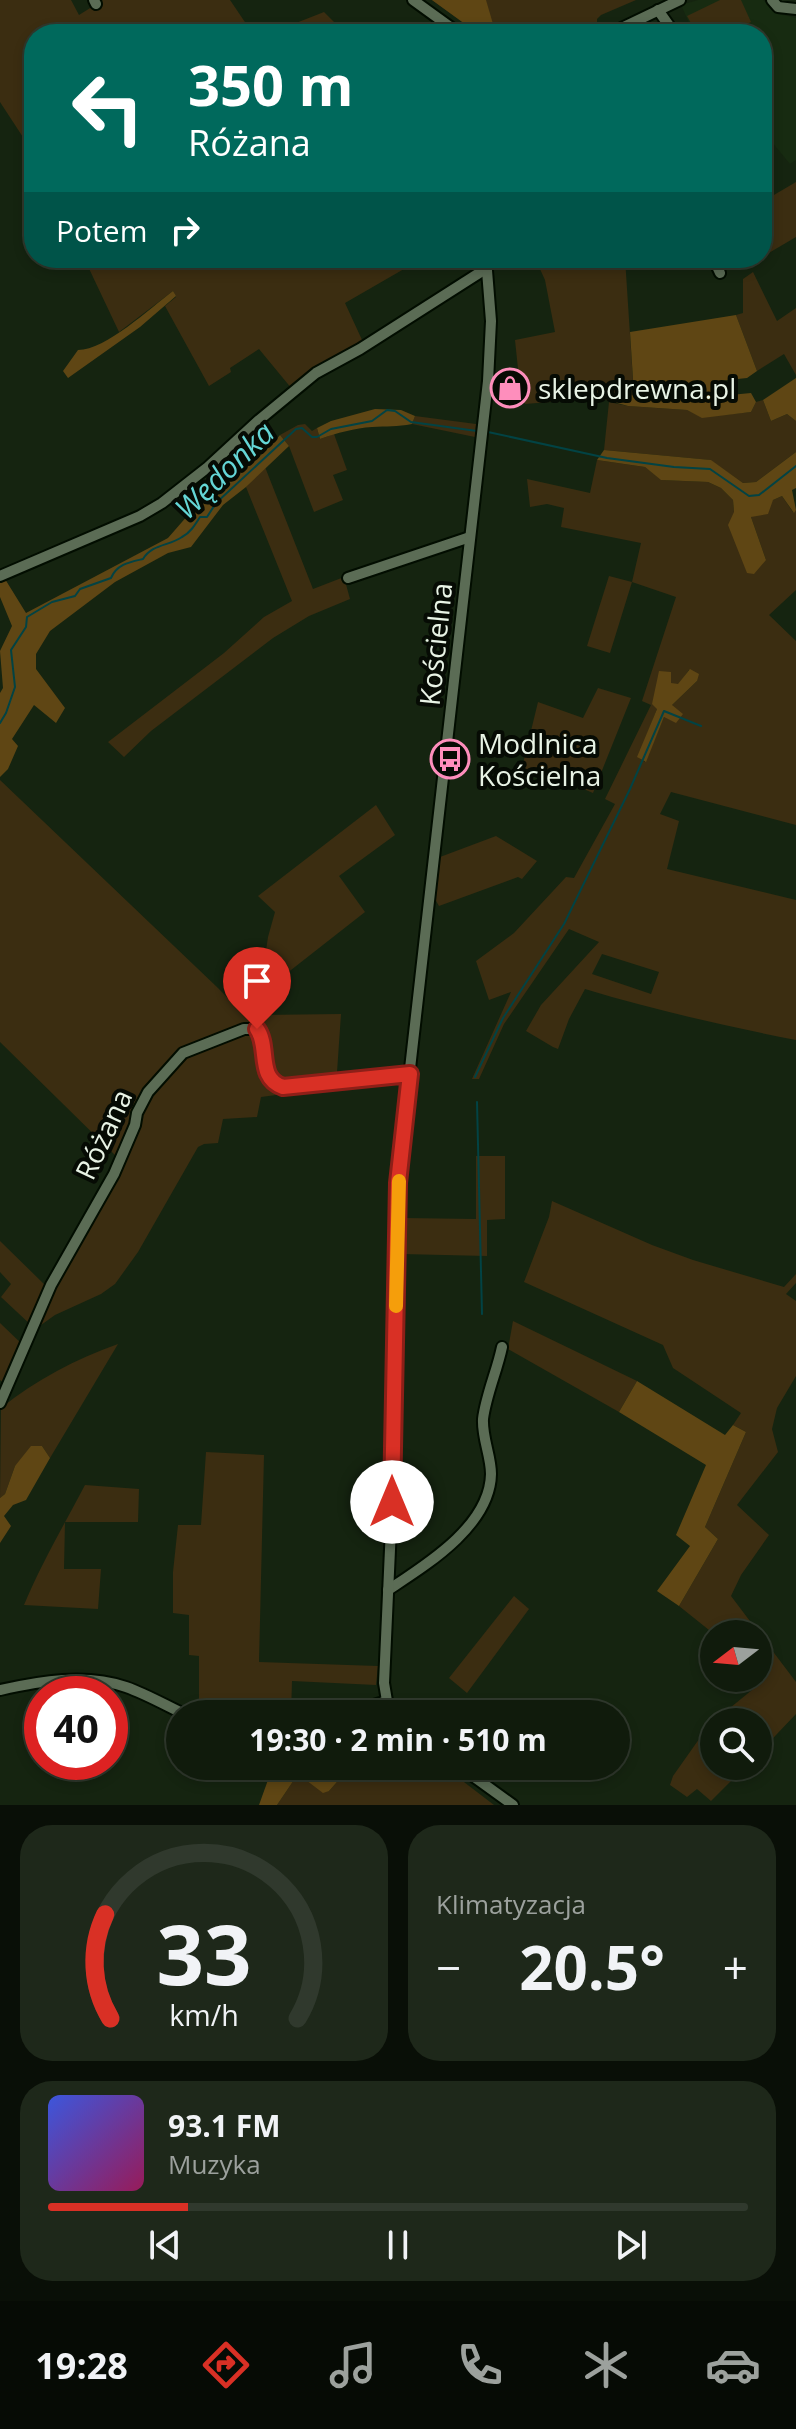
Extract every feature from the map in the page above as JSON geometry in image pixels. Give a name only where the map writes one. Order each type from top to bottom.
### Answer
[{"type":"street","points":[[413,0],[443,24]]},
{"type":"street","points":[[629,24],[680,0]]},
{"type":"street","points":[[772,0],[778,7],[796,9]]},
{"type":"street","points":[[658,10],[668,24]]},
{"type":"street","points":[[0,576],[140,516],[162,503],[203,472],[316,373],[360,349],[479,268]]},
{"type":"street","name":"Kościelna","points":[[387,1700],[384,1683],[398,1183],[491,354],[486,268]]},
{"type":"street","points":[[718,268],[720,273]]},
{"type":"street","points":[[348,578],[470,537]]},
{"type":"street","name":"Różana","points":[[0,1403],[51,1285],[114,1174],[137,1113],[148,1092],[183,1053],[244,1029],[257,1029],[261,1034],[265,1067],[275,1084],[283,1087],[410,1074]]},
{"type":"street","points":[[388,1590],[448,1547],[483,1505],[490,1488],[491,1472],[483,1420],[502,1347]]},
{"type":"street","points":[[0,1690],[61,1680],[105,1682],[127,1687],[166,1705]]},
{"type":"street","points":[[478,1780],[513,1805]]},
{"type":"shaded area","points":[[0,0],[71,0],[79,15],[103,0],[230,0],[246,24],[24,24],[24,139],[0,102]]},
{"type":"shaded area","points":[[432,0],[636,0],[601,15],[597,24],[465,24]]},
{"type":"shaded area","points":[[432,0],[486,0],[493,24],[465,24]]},
{"type":"shaded area","points":[[698,0],[763,0],[778,14],[796,18],[796,160],[790,164],[772,142],[772,24],[690,24],[681,5]]},
{"type":"shaded area","points":[[720,0],[741,0],[751,22],[691,24],[687,16]]},
{"type":"shaded area","points":[[324,12],[336,24],[293,24]]},
{"type":"shaded area","points":[[796,182],[796,237],[772,251],[772,196]]},
{"type":"shaded area","points":[[89,268],[406,268],[345,303],[363,342],[292,389],[259,349],[209,386],[165,306],[176,297],[173,291],[119,332]]},
{"type":"shaded area","points":[[540,268],[626,268],[634,396],[601,393],[599,398],[525,404],[520,388],[515,340],[555,332],[545,280]]},
{"type":"shaded area","points":[[753,272],[777,321],[796,308],[796,375],[784,354],[757,371],[736,315],[743,313],[743,279]]},
{"type":"shaded area","points":[[173,291],[176,296],[140,327],[68,378],[63,371],[78,350],[114,336]]},
{"type":"shaded area","points":[[736,315],[757,371],[747,378],[719,381],[720,396],[751,393],[756,402],[751,412],[702,418],[687,410],[628,406],[599,398],[600,393],[634,395],[630,332]]},
{"type":"shaded area","points":[[796,378],[796,421],[787,414],[771,421],[763,400]]},
{"type":"shaded area","points":[[763,400],[771,421],[787,414],[796,421],[796,452],[756,482],[743,483],[710,460],[604,450],[609,402],[687,410],[702,417],[751,412],[756,402]]},
{"type":"shaded area","points":[[375,409],[401,410],[415,416],[412,424],[359,428],[320,439],[317,428]]},
{"type":"shaded area","points":[[415,416],[476,424],[475,437],[412,424]]},
{"type":"shaded area","points":[[305,424],[312,431],[317,428],[320,439],[334,434],[347,470],[333,475],[343,500],[314,512],[289,446],[280,435]]},
{"type":"shaded area","points":[[280,435],[289,446],[223,505],[191,547],[168,553],[115,582],[50,631],[36,654],[36,669],[65,708],[56,723],[34,705],[12,739],[18,746],[8,769],[0,777],[0,693],[3,688],[0,651],[12,626],[0,597],[0,581],[5,579],[26,613],[168,538],[216,483],[242,471]]},
{"type":"shaded area","points":[[604,450],[711,460],[743,483],[756,482],[796,452],[796,488],[792,490],[796,510],[794,513],[782,496],[773,500],[768,514],[751,517],[766,560],[754,574],[747,573],[728,525],[734,512],[733,500],[721,488],[708,482],[661,480],[645,467],[597,460]]},
{"type":"shaded area","points":[[597,460],[645,467],[662,480],[708,482],[721,488],[733,500],[734,512],[766,560],[751,517],[782,496],[793,512],[796,510],[796,590],[769,615],[796,641],[796,825],[671,792],[660,814],[679,821],[667,869],[796,900],[796,1040],[690,1017],[585,989],[558,1049],[553,1047],[526,1031],[541,1005],[599,942],[569,929],[504,1024],[479,1079],[472,1079],[511,992],[489,1000],[476,961],[514,933],[566,877],[574,878],[615,804],[605,799],[651,705],[642,701],[676,597],[632,582],[641,543],[561,527],[564,508],[547,504],[530,507],[527,479],[590,493]],"holes":[[[689,670],[697,681],[672,705],[676,722],[664,717],[645,762],[638,757],[657,709],[671,684],[679,684]],[[602,954],[659,972],[651,994],[592,974]]]},
{"type":"shaded area","points":[[265,467],[313,589],[344,577],[350,599],[309,616],[273,638],[151,731],[124,757],[108,742],[224,653],[264,617],[292,601],[246,487]]},
{"type":"shaded area","points":[[609,576],[632,582],[610,653],[587,646]]},
{"type":"shaded area","points":[[690,669],[699,674],[697,681],[672,705],[683,714],[676,723],[664,717],[646,762],[637,757],[657,709],[652,704],[659,671],[671,672],[671,683],[678,684]]},
{"type":"shaded area","points":[[598,688],[631,698],[593,793],[572,784],[569,787],[536,774],[521,772],[538,702],[583,718]]},
{"type":"shaded area","points":[[0,780],[251,1022],[259,1023],[260,1015],[341,1014],[336,1087],[261,1097],[257,1117],[223,1119],[218,1143],[198,1147],[138,1252],[115,1284],[101,1294],[55,1315],[34,1330],[52,1288],[119,1159],[0,1042]]},
{"type":"shaded area","points":[[376,805],[395,835],[339,876],[365,912],[260,992],[275,912],[258,896]]},
{"type":"shaded area","points":[[496,836],[537,861],[522,879],[518,877],[439,906],[435,899],[440,857]]},
{"type":"shaded area","points":[[476,1156],[505,1156],[505,1219],[487,1220],[487,1256],[401,1254],[403,1218],[476,1219]]},
{"type":"shaded area","points":[[552,1201],[693,1260],[784,1287],[796,1274],[796,1283],[786,1294],[796,1301],[796,1376],[777,1408],[772,1429],[778,1452],[737,1505],[769,1535],[741,1575],[731,1596],[749,1620],[700,1620],[700,1623],[679,1606],[718,1539],[705,1527],[746,1432],[733,1425],[741,1413],[673,1368],[663,1345],[524,1282]]},
{"type":"shaded area","points":[[0,1241],[47,1287],[32,1326],[1,1297],[11,1284],[0,1272]]},
{"type":"shaded area","points":[[513,1321],[637,1381],[619,1412],[508,1349]]},
{"type":"shaded area","points":[[0,1323],[24,1346],[6,1385],[0,1380]]},
{"type":"shaded area","points":[[118,1344],[50,1458],[42,1446],[15,1466],[5,1494],[0,1498],[1,1408],[56,1371]]},
{"type":"shaded area","points":[[637,1381],[725,1435],[733,1425],[746,1432],[705,1527],[718,1539],[679,1606],[657,1591],[690,1546],[676,1535],[706,1465],[619,1412]]},
{"type":"shaded area","points":[[31,1446],[42,1446],[50,1458],[26,1500],[13,1505],[4,1516],[11,1526],[0,1543],[0,1498],[5,1494],[15,1466]]},
{"type":"shaded area","points":[[206,1452],[264,1455],[259,1662],[378,1666],[376,1685],[292,1681],[291,1700],[199,1700],[199,1656],[189,1655],[189,1615],[173,1613],[173,1572],[178,1525],[201,1525]]},
{"type":"shaded area","points":[[85,1485],[139,1489],[138,1522],[65,1522]]},
{"type":"shaded area","points":[[65,1522],[64,1569],[101,1569],[98,1609],[24,1605]]},
{"type":"shaded area","points":[[514,1596],[529,1609],[467,1693],[449,1678]]},
{"type":"shaded area","points":[[772,1650],[796,1682],[796,1714],[772,1739],[772,1708],[730,1708],[750,1692],[772,1692]]},
{"type":"shaded area","points":[[700,1738],[700,1780],[732,1780],[711,1801],[697,1789],[687,1797],[670,1785]]},
{"type":"shaded area","points":[[268,1780],[294,1780],[277,1805],[259,1805]]},
{"type":"shaded area","points":[[294,1780],[309,1780],[329,1791],[339,1780],[461,1780],[494,1805],[277,1805]]},
{"type":"shaded area","points":[[306,1780],[339,1780],[323,1793]]},
{"type":"waterway","name":"Wędonka","points":[[0,723],[15,687],[11,650],[26,627],[27,617],[52,602],[75,596],[80,589],[111,578],[120,567],[143,559],[151,550],[185,535],[200,517],[207,517],[216,503],[296,429],[302,428],[312,437],[317,437],[331,429],[372,421],[387,410],[395,411],[411,422],[477,431]]},
{"type":"waterway","name":"Wędonka","points":[[488,432],[607,458],[710,469],[749,496],[759,495],[796,466]]},
{"type":"waterway","points":[[475,1077],[503,1018],[564,924],[664,711],[701,726]]},
{"type":"waterway","points":[[477,1102],[482,1314]]},
{"type":"slow traffic","points":[[396,1306],[399,1181]]},
{"type":"place","name":"sklepdrewna.pl","points":[[510,388]]},
{"type":"place","name":"Modlnica Kościelna","points":[[450,759]]},
{"type":"route","points":[[257,1029],[261,1034],[265,1067],[275,1084],[283,1087],[410,1074],[398,1183],[392,1502]]}]
